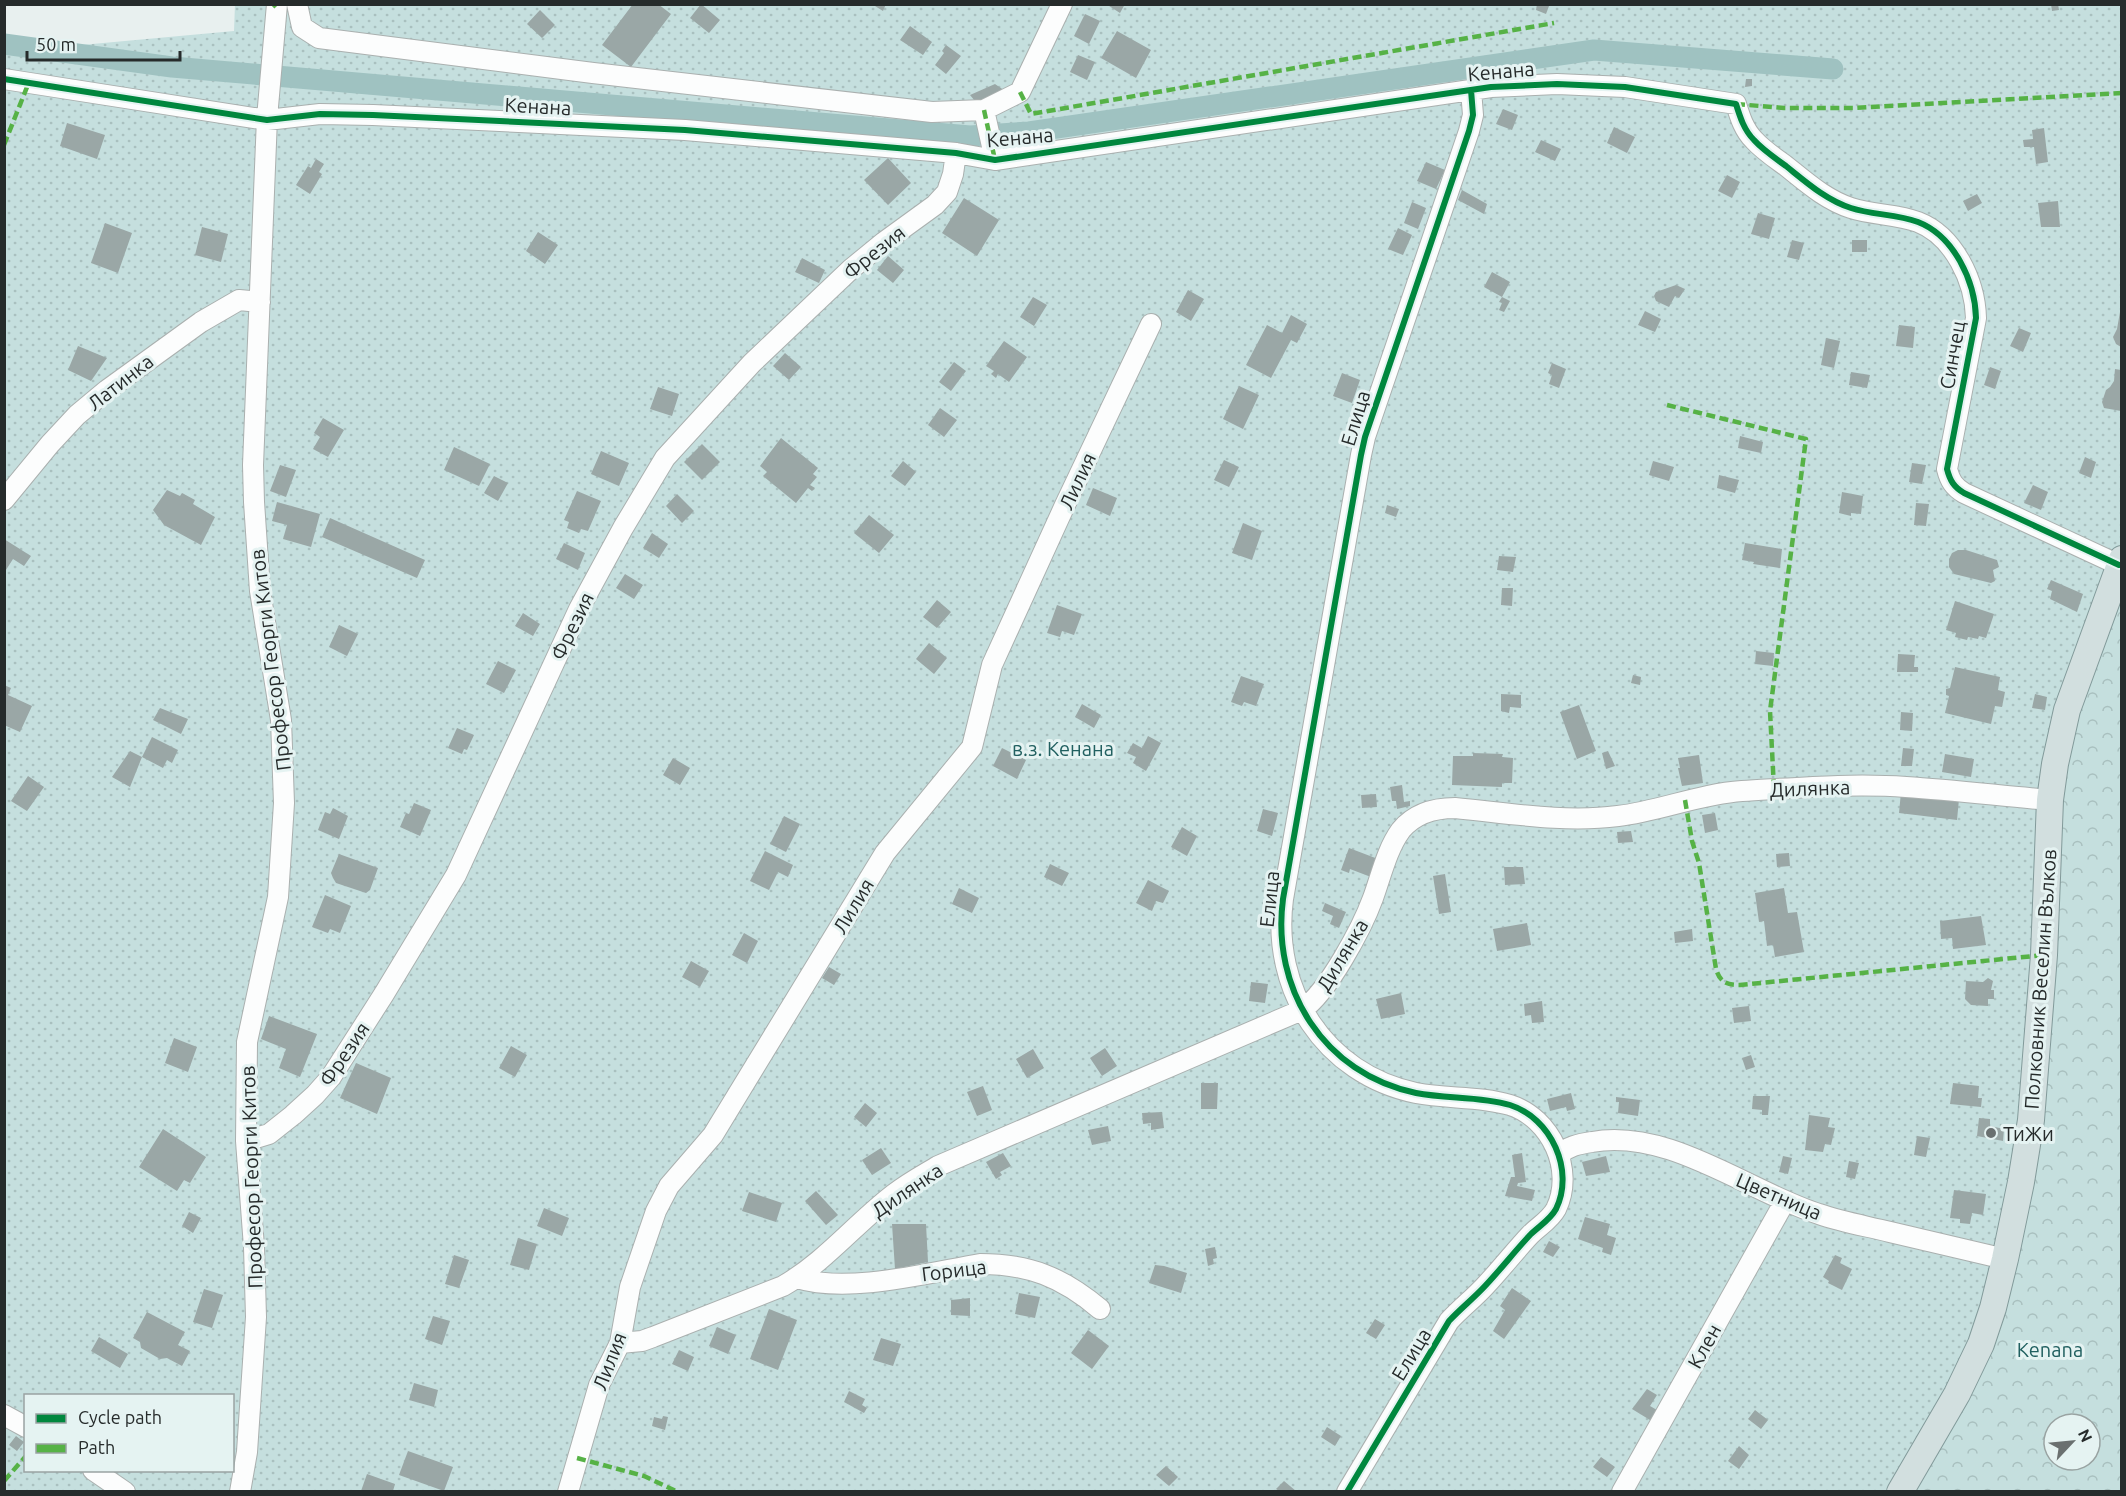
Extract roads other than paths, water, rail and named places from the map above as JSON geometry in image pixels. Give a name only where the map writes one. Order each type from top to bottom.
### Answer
[{"type":"main road","name":"Полковник Веселин Вълков","points":[[1900,1491],[1952,1404],[1981,1344],[2005,1259],[2021,1182],[2032,1108],[2044,955],[2050,800],[2056,755],[2067,710],[2120,562]]},
{"type":"street","name":"Професор Георги Китов","points":[[240,1491],[248,1441],[256,1317],[254,1246],[246,1141],[247,1042],[278,897],[284,802],[281,720],[260,591],[253,465],[267,119],[277,4]]},
{"type":"street","name":"Кенана","points":[[297,4],[302,27],[319,38],[593,73],[932,112],[984,110],[1020,92],[1062,4]]},
{"type":"street","name":"Кенана","points":[[4,79],[267,119],[320,114],[373,115],[662,129],[956,153],[994,160],[1471,90],[1532,84],[1625,87],[1736,104]]},
{"type":"street","name":"Елица","points":[[1347,1491],[1449,1321],[1483,1288],[1531,1233],[1550,1218],[1556,1209],[1562,1180],[1559,1155],[1550,1136],[1543,1126],[1525,1112],[1513,1106],[1416,1093],[1384,1083],[1353,1066],[1326,1043],[1302,1010],[1285,968],[1280,932],[1365,437],[1469,132],[1473,115],[1471,90]]},
{"type":"street","name":"Синчец","points":[[1736,104],[1739,116],[1753,139],[1817,191],[1871,214],[1917,222],[1935,231],[1957,255],[1973,298],[1976,318],[1947,469],[1950,482],[1964,493],[2120,562]]},
{"type":"street","points":[[984,110],[994,160]]},
{"type":"street","name":"Фрезия","points":[[246,1141],[269,1134],[293,1115],[332,1077],[384,994],[456,875],[579,609],[623,528],[665,458],[752,363],[850,270],[884,242],[935,206],[946,192],[953,174],[956,153]]},
{"type":"street","name":"Латинка","points":[[4,500],[77,415],[107,390],[192,328],[239,300],[260,302]]},
{"type":"street","name":"Лилия","points":[[568,1491],[599,1385],[620,1343],[630,1287],[646,1238],[669,1186],[713,1135],[885,853],[972,747],[992,665],[1151,324]]},
{"type":"street","name":"Дилянка","points":[[620,1343],[642,1341],[783,1286],[798,1278],[895,1193],[938,1166],[1302,1010],[1320,994],[1361,925],[1397,837],[1414,818],[1434,810],[1455,808],[1561,817],[1606,817],[1720,793],[1857,786],[1906,787],[2050,800]]},
{"type":"street","name":"Цветница","points":[[1559,1155],[1566,1148],[1598,1141],[1631,1140],[1649,1143],[1680,1153],[1785,1201],[1838,1220],[2005,1259]]},
{"type":"street","name":"Клен","points":[[1622,1491],[1785,1201]]},
{"type":"street","name":"Горица","points":[[798,1278],[814,1283],[847,1284],[980,1264],[999,1264],[1026,1268],[1053,1277],[1079,1291],[1100,1309]]},
{"type":"street","points":[[4,1415],[24,1426]]},
{"type":"street","points":[[96,1472],[125,1491]]},
{"type":"waterway","points":[[4,44],[172,67],[970,136],[1029,132],[1594,50],[1833,69]]},
{"type":"place","name":"ТиЖи","points":[[1991,1133]]},
{"type":"park label","name":"в.з. Кенана","points":[[1063,748]]},
{"type":"park label","name":"Kenana","points":[[2050,1349]]}]
